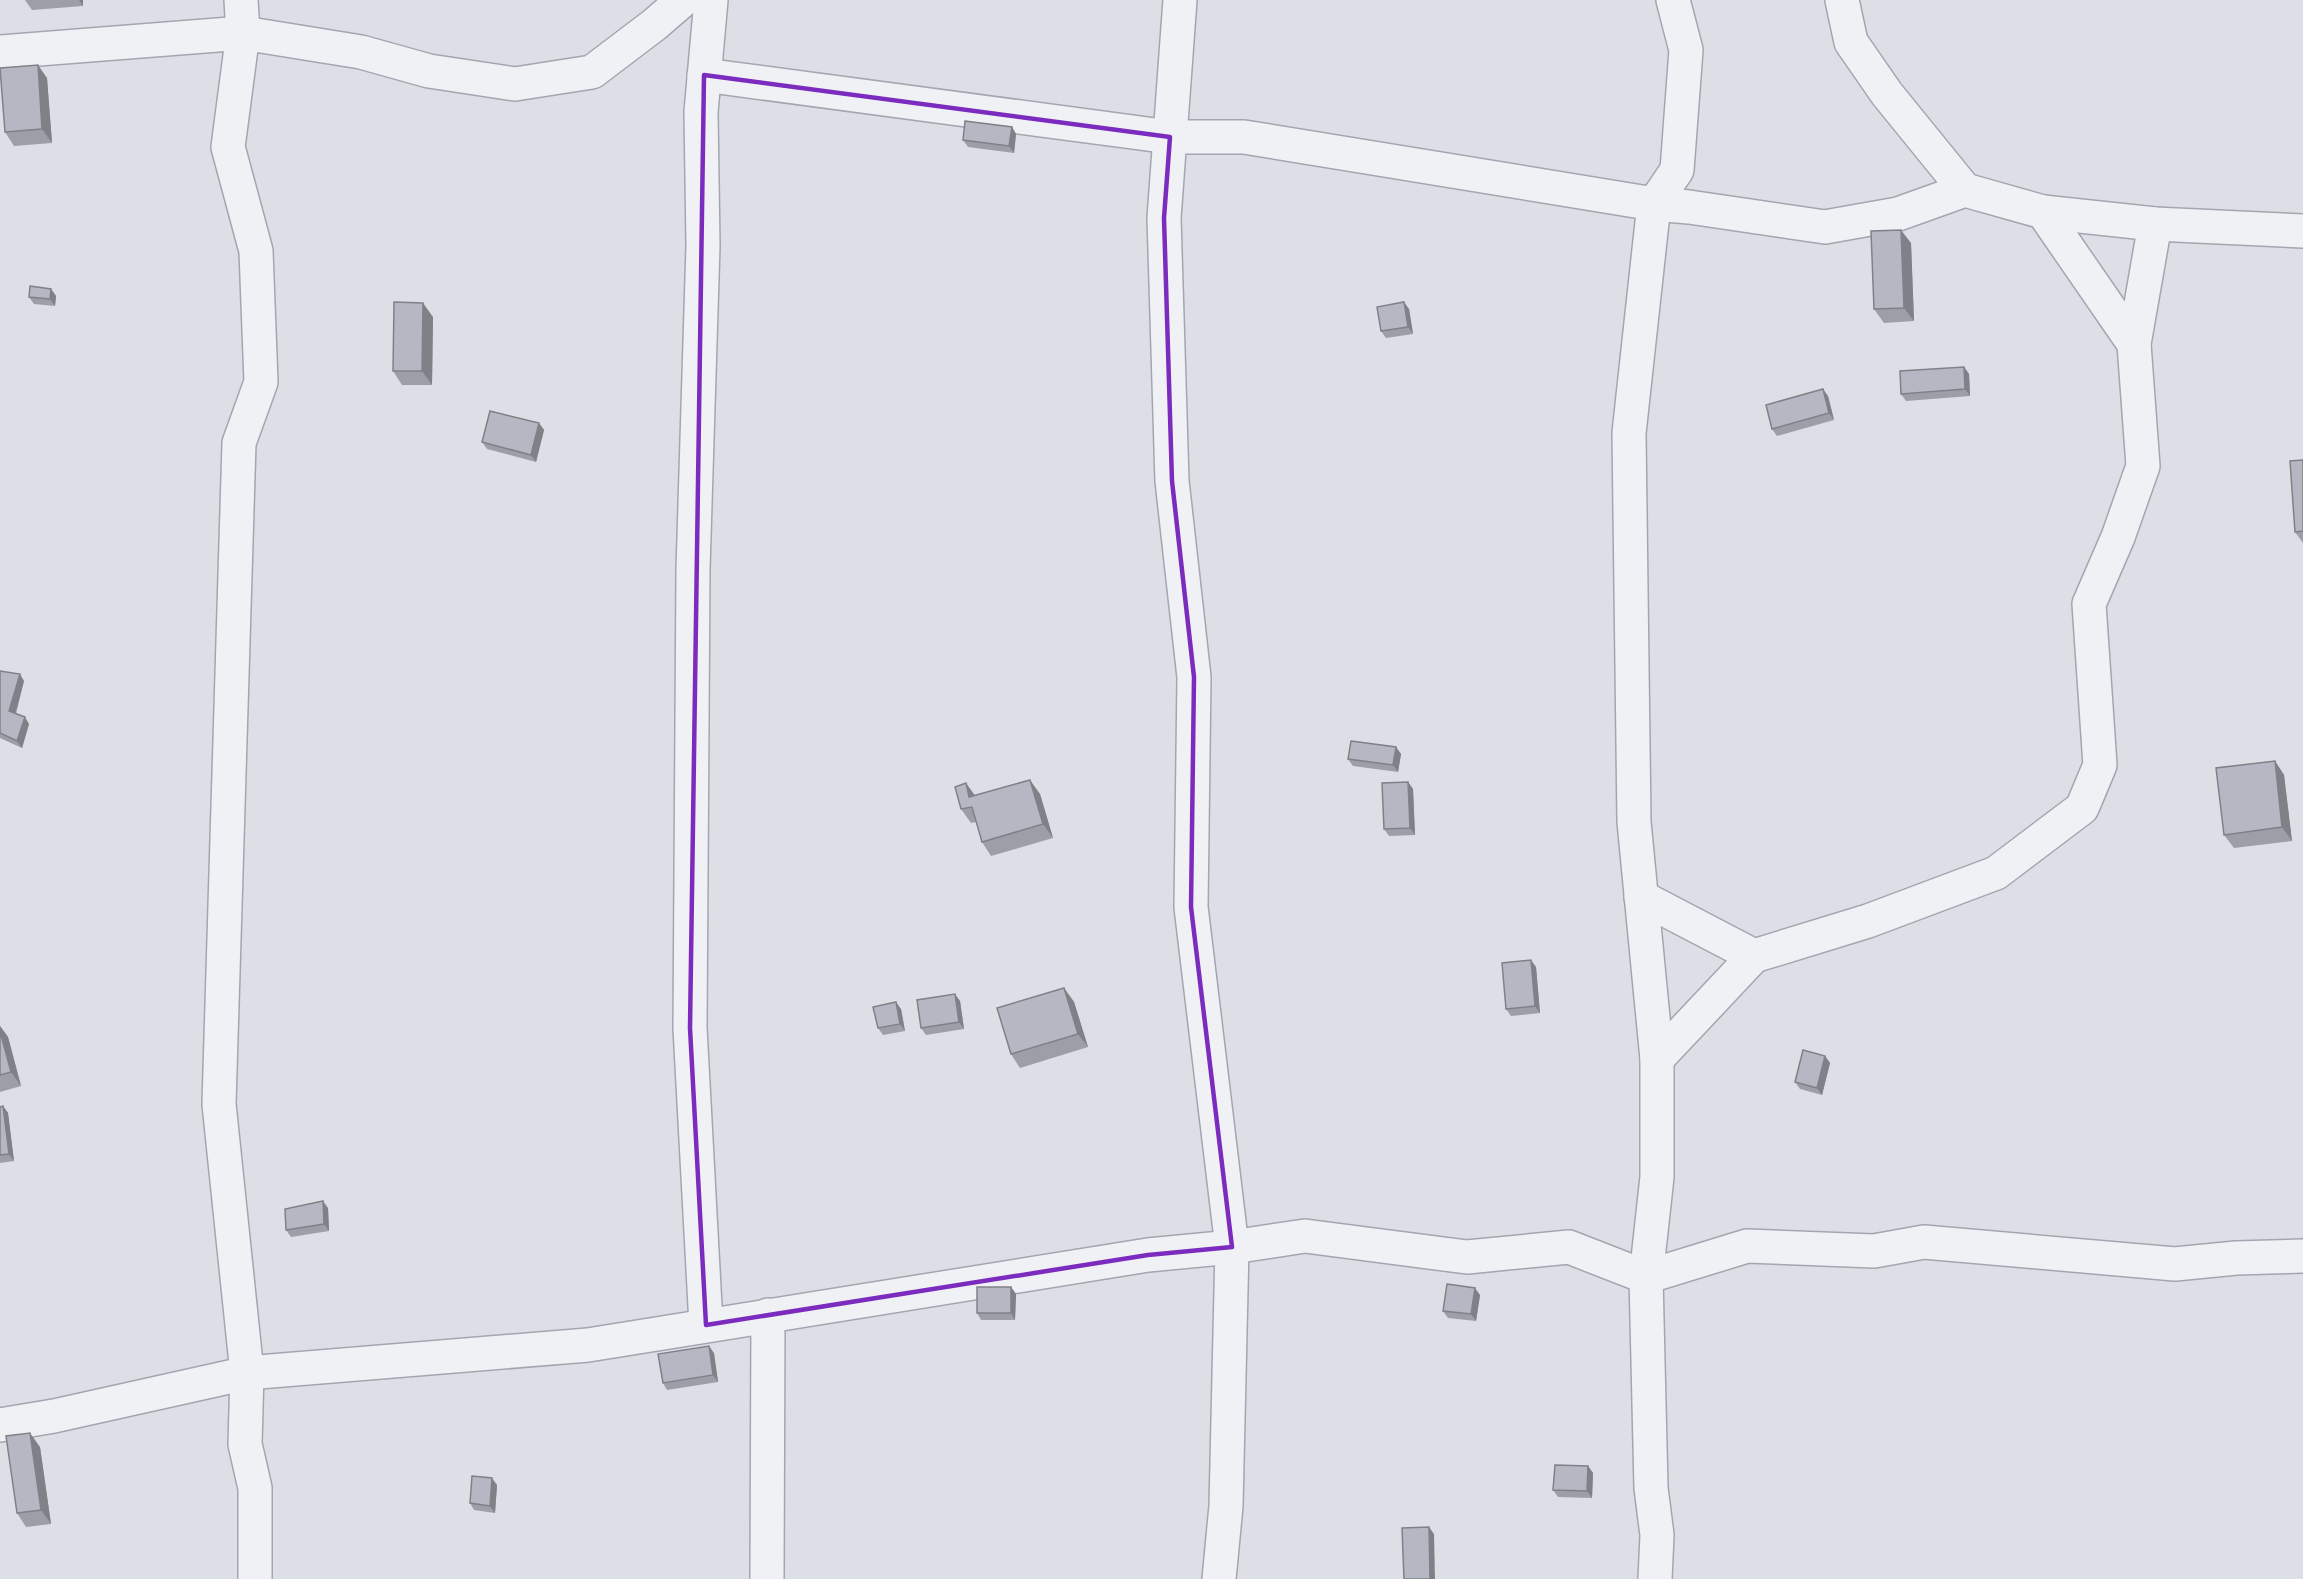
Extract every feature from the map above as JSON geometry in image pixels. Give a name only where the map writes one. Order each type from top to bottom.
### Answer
[{"type":"street","points":[[242,0],[243,33],[228,147],[256,251],[261,382],[239,443],[219,1104],[247,1373],[245,1444],[255,1488],[255,1579]]},
{"type":"street","points":[[0,52],[243,33],[361,52],[429,71],[515,84],[592,72],[683,0]]},
{"type":"street","points":[[706,1325],[690,1028],[693,569],[703,246],[701,112],[711,0]]},
{"type":"street","points":[[1180,0],[1164,218],[1172,481],[1194,677],[1191,907],[1232,1247],[1226,1506],[1219,1579]]},
{"type":"street","points":[[1655,1579],[1657,1535],[1651,1488],[1646,1277],[1658,1177],[1657,1059],[1634,822],[1629,433],[1654,204],[1677,170],[1686,50],[1672,0]]},
{"type":"street","points":[[1842,0],[1851,42],[1887,94],[1965,190],[2043,212],[2155,224],[2303,231]]},
{"type":"street","points":[[704,75],[1170,137],[1245,137],[1654,204],[1825,227],[1898,214],[1965,190]]},
{"type":"street","points":[[2043,212],[2134,344]]},
{"type":"street","points":[[1657,1059],[1754,956],[1868,921],[1996,873],[2082,808],[2100,765],[2089,604],[2118,537],[2142,466],[2134,344],[2155,224]]},
{"type":"street","points":[[1641,897],[1754,956]]},
{"type":"street","points":[[0,1425],[54,1416],[247,1373],[588,1345],[1148,1255],[1232,1247],[1305,1236],[1467,1257],[1569,1247],[1646,1277],[1747,1246],[1874,1251],[1924,1242],[2175,1264],[2236,1258],[2303,1256]]},
{"type":"street","points":[[767,1579],[768,1316]]},
{"type":"highlighted area","points":[[704,75],[1170,137],[1164,218],[1172,481],[1194,677],[1191,907],[1232,1247],[1148,1255],[706,1325],[690,1028]]},
{"type":"building","points":[[38,65],[42,129],[5,132],[0,68]]},
{"type":"building","points":[[965,121],[1012,127],[1009,146],[963,140]]},
{"type":"building","points":[[1901,230],[1904,308],[1874,309],[1871,231]]},
{"type":"building","points":[[30,286],[51,289],[50,299],[29,297]]},
{"type":"building","points":[[394,302],[423,303],[422,371],[393,371]]},
{"type":"building","points":[[1404,302],[1408,327],[1381,331],[1377,307]]},
{"type":"building","points":[[1964,367],[1965,389],[1901,394],[1900,371]]},
{"type":"building","points":[[1823,389],[1829,413],[1772,429],[1766,405]]},
{"type":"building","points":[[490,411],[539,423],[531,455],[482,442]]},
{"type":"building","points":[[2303,460],[2303,531],[2295,532],[2290,461]]},
{"type":"building","points":[[0,671],[20,674],[9,711],[25,717],[17,741],[0,733]]},
{"type":"building","points":[[1351,741],[1396,747],[1393,765],[1348,759]]},
{"type":"building","points":[[2275,761],[2282,827],[2224,835],[2216,768]]},
{"type":"building","points":[[1030,780],[1043,824],[982,842],[972,807],[961,809],[955,787],[966,783],[969,797]]},
{"type":"building","points":[[1408,782],[1410,828],[1384,829],[1382,783]]},
{"type":"building","points":[[1531,960],[1535,1006],[1506,1009],[1502,963]]},
{"type":"building","points":[[1064,988],[1078,1034],[1011,1054],[997,1008]]},
{"type":"building","points":[[955,994],[959,1022],[921,1028],[917,1000]]},
{"type":"building","points":[[896,1002],[900,1024],[878,1028],[873,1007]]},
{"type":"building","points":[[0,1031],[11,1072],[0,1075]]},
{"type":"building","points":[[1803,1050],[1825,1056],[1817,1088],[1795,1082]]},
{"type":"building","points":[[3,1106],[9,1154],[0,1155],[0,1107]]},
{"type":"building","points":[[323,1201],[324,1224],[286,1230],[285,1209]]},
{"type":"building","points":[[1447,1284],[1475,1288],[1471,1314],[1443,1311]]},
{"type":"building","points":[[977,1287],[1011,1287],[1011,1313],[977,1313]]},
{"type":"building","points":[[709,1346],[713,1375],[663,1383],[658,1354]]},
{"type":"building","points":[[30,1433],[41,1510],[17,1513],[6,1436]]},
{"type":"building","points":[[1555,1465],[1588,1466],[1587,1491],[1553,1490]]},
{"type":"building","points":[[472,1476],[492,1478],[490,1506],[470,1503]]},
{"type":"building","points":[[1429,1527],[1430,1579],[1404,1579],[1402,1528]]}]
